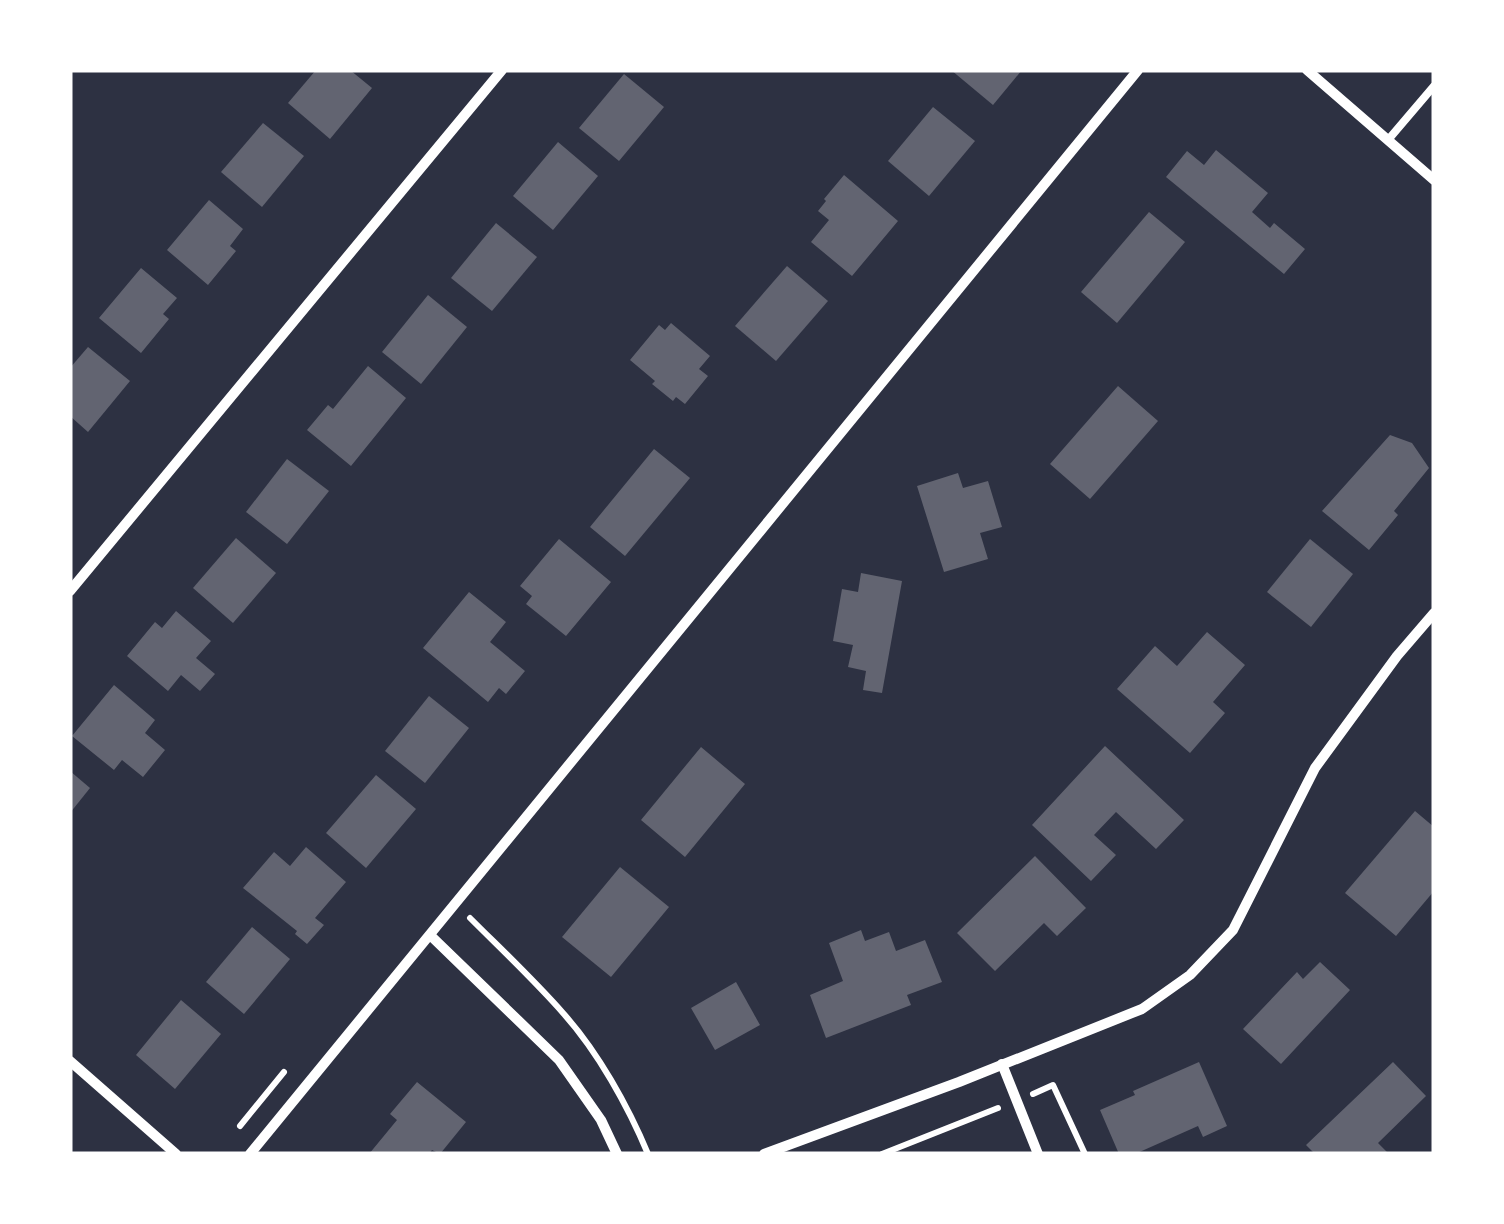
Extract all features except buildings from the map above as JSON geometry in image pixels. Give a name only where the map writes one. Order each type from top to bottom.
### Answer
[{"type":"street","points":[[70,591],[502,70]]},
{"type":"street","points":[[250,1154],[1138,70]]},
{"type":"street","points":[[1307,70],[1434,180]]},
{"type":"street","points":[[764,1154],[1142,1009],[1190,975],[1233,930],[1316,768],[1434,612]]},
{"type":"street","points":[[431,936],[559,1060],[601,1120],[617,1154]]},
{"type":"street","points":[[70,1061],[176,1154]]},
{"type":"street","points":[[1002,1064],[1038,1154]]},
{"type":"lane","points":[[1388,140],[1434,86]]},
{"type":"path","points":[[456,904],[565,1015],[634,1120],[648,1154]]}]
